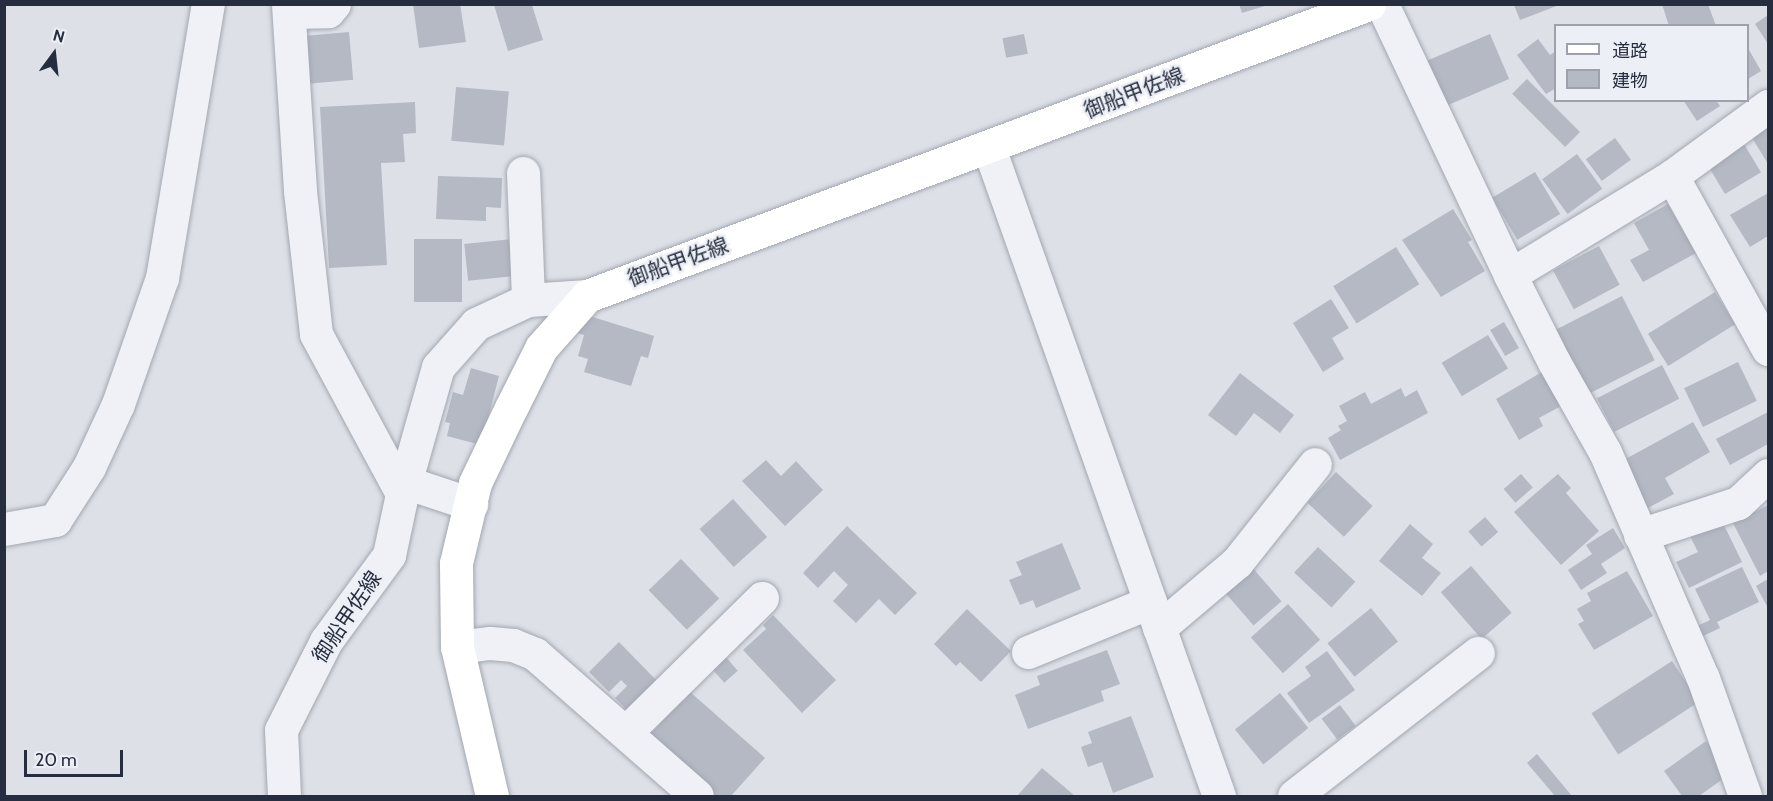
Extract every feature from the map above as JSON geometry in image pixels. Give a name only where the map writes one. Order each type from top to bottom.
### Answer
[{"type":"main road","name":"御船甲佐線","points":[[587,296],[989,148],[1369,4]]},
{"type":"main road","points":[[492,796],[457,647],[456,563],[476,483],[541,348],[587,296]]},
{"type":"street","points":[[4,529],[55,520],[89,466],[118,404],[162,279],[208,4]]},
{"type":"street","points":[[334,4],[327,11],[288,8],[300,191],[316,334],[404,488],[471,504]]},
{"type":"street","points":[[1382,4],[1510,275],[1554,362],[1605,452],[1702,678],[1745,796]]},
{"type":"street","points":[[1510,275],[1672,176],[1768,106]]},
{"type":"street","points":[[989,148],[1155,615],[1209,791]]},
{"type":"street","points":[[523,173],[528,300]]},
{"type":"street","points":[[1672,176],[1768,349]]},
{"type":"street","name":"御船甲佐線","points":[[284,796],[281,730],[326,641],[389,555],[404,488],[438,367],[476,324],[528,300],[587,296]]},
{"type":"street","points":[[1028,652],[1155,615],[1237,562],[1315,464]]},
{"type":"street","points":[[1640,535],[1738,503],[1768,475]]},
{"type":"street","points":[[626,732],[762,598]]},
{"type":"street","points":[[457,647],[490,643],[513,645],[535,654],[697,796]]},
{"type":"street","points":[[1294,796],[1478,653]]},
{"type":"building","points":[[413,4],[460,4],[466,42],[419,48]]},
{"type":"building","points":[[1239,4],[1268,4],[1268,5],[1242,13]]},
{"type":"building","points":[[1662,4],[1708,4],[1715,24],[1668,24]]},
{"type":"building","points":[[494,5],[532,5],[543,40],[508,51]]},
{"type":"building","points":[[1514,5],[1559,5],[1520,20]]},
{"type":"building","points":[[1768,15],[1768,44],[1755,24]]},
{"type":"building","points":[[349,32],[353,80],[308,84],[304,36]]},
{"type":"building","points":[[1024,34],[1028,54],[1006,58],[1002,38]]},
{"type":"building","points":[[1490,34],[1509,79],[1445,106],[1426,61]]},
{"type":"building","points":[[1538,39],[1550,55],[1554,52],[1554,89],[1546,94],[1517,55]]},
{"type":"building","points":[[1749,50],[1761,71],[1749,78]]},
{"type":"building","points":[[1527,79],[1580,132],[1565,147],[1512,94]]},
{"type":"building","points":[[456,87],[509,92],[504,145],[451,141]]},
{"type":"building","points":[[415,102],[416,133],[403,134],[405,162],[381,163],[387,265],[329,268],[320,107]]},
{"type":"building","points":[[1684,102],[1717,102],[1720,106],[1697,121]]},
{"type":"building","points":[[1768,125],[1768,164],[1751,136]]},
{"type":"building","points":[[1615,138],[1631,160],[1602,181],[1586,159]]},
{"type":"building","points":[[1744,144],[1761,172],[1725,194],[1708,166]]},
{"type":"building","points":[[1577,154],[1602,189],[1567,214],[1542,179]]},
{"type":"building","points":[[1535,172],[1560,214],[1517,240],[1492,198]]},
{"type":"building","points":[[438,176],[502,178],[501,208],[486,207],[486,221],[436,219]]},
{"type":"building","points":[[1768,193],[1768,236],[1750,247],[1730,215]]},
{"type":"building","points":[[1668,204],[1696,253],[1643,282],[1630,260],[1649,250],[1634,223]]},
{"type":"building","points":[[1453,209],[1472,240],[1468,242],[1485,271],[1441,297],[1402,240]]},
{"type":"building","points":[[414,239],[462,239],[462,302],[414,302]]},
{"type":"building","points":[[512,239],[516,276],[468,281],[464,244]]},
{"type":"building","points":[[1599,246],[1620,285],[1574,309],[1553,270]]},
{"type":"building","points":[[1396,247],[1419,284],[1357,324],[1333,286]]},
{"type":"building","points":[[1715,292],[1735,324],[1668,366],[1648,334]]},
{"type":"building","points":[[1622,296],[1655,360],[1588,394],[1555,330]]},
{"type":"building","points":[[1331,299],[1349,328],[1332,338],[1344,359],[1323,372],[1293,323]]},
{"type":"building","points":[[583,314],[654,336],[648,358],[641,356],[631,386],[584,372],[588,359],[578,356],[584,335],[577,333]]},
{"type":"building","points":[[1504,322],[1519,348],[1505,356],[1490,330]]},
{"type":"building","points":[[1488,335],[1508,368],[1462,396],[1442,363]]},
{"type":"building","points":[[1738,362],[1757,401],[1703,427],[1684,388]]},
{"type":"building","points":[[1662,365],[1679,399],[1614,432],[1597,398]]},
{"type":"building","points":[[471,368],[499,376],[481,445],[447,436],[450,423],[445,422],[453,392],[463,395]]},
{"type":"building","points":[[1542,372],[1561,406],[1539,418],[1543,426],[1519,440],[1496,399]]},
{"type":"building","points":[[1240,373],[1294,415],[1280,433],[1254,413],[1236,436],[1208,415]]},
{"type":"building","points":[[1401,388],[1405,397],[1417,390],[1428,413],[1340,460],[1328,438],[1341,430],[1338,426],[1347,421],[1339,406],[1365,392],[1371,404]]},
{"type":"building","points":[[1768,412],[1768,444],[1730,465],[1716,439]]},
{"type":"building","points":[[1693,422],[1710,452],[1665,478],[1674,494],[1648,508],[1622,461]]},
{"type":"building","points":[[766,460],[781,476],[796,461],[823,490],[785,526],[742,481]]},
{"type":"building","points":[[1336,472],[1373,506],[1344,537],[1307,503]]},
{"type":"building","points":[[1521,474],[1533,488],[1515,503],[1504,489]]},
{"type":"building","points":[[1558,474],[1571,488],[1566,493],[1599,531],[1561,565],[1514,512]]},
{"type":"building","points":[[733,499],[767,537],[734,567],[700,529]]},
{"type":"building","points":[[1768,505],[1768,571],[1760,576],[1733,523]]},
{"type":"building","points":[[1485,517],[1498,532],[1482,547],[1468,531]]},
{"type":"building","points":[[1721,519],[1742,562],[1689,588],[1676,562],[1698,552],[1689,534]]},
{"type":"building","points":[[1410,524],[1433,544],[1422,558],[1441,573],[1422,596],[1379,561]]},
{"type":"building","points":[[847,526],[917,593],[895,615],[879,599],[856,623],[833,601],[848,585],[834,571],[818,588],[803,573]]},
{"type":"building","points":[[1613,528],[1625,548],[1601,564],[1607,573],[1581,590],[1568,570],[1592,554],[1586,545]]},
{"type":"building","points":[[1062,543],[1081,589],[1036,608],[1033,600],[1020,605],[1009,580],[1022,575],[1016,562]]},
{"type":"building","points":[[1318,547],[1355,582],[1331,607],[1294,573]]},
{"type":"building","points":[[681,559],[719,599],[687,630],[649,590]]},
{"type":"building","points":[[1250,565],[1281,601],[1254,626],[1222,589]]},
{"type":"building","points":[[1471,566],[1512,613],[1481,639],[1441,592]]},
{"type":"building","points":[[1742,567],[1759,602],[1717,622],[1720,628],[1699,638],[1693,628],[1710,620],[1695,589]]},
{"type":"building","points":[[1627,571],[1653,616],[1594,650],[1578,624],[1584,621],[1577,609],[1591,601],[1587,593]]},
{"type":"building","points":[[1768,579],[1768,608],[1756,586]]},
{"type":"building","points":[[1288,604],[1320,640],[1283,673],[1251,637]]},
{"type":"building","points":[[1371,608],[1398,641],[1355,677],[1327,643]]},
{"type":"building","points":[[967,609],[1011,651],[981,682],[960,662],[956,666],[934,644]]},
{"type":"building","points":[[773,615],[836,680],[802,713],[743,650],[766,629],[763,625]]},
{"type":"building","points":[[619,642],[659,683],[630,713],[615,698],[627,686],[621,680],[609,692],[589,672]]},
{"type":"building","points":[[1107,650],[1120,684],[1101,691],[1104,701],[1028,729],[1015,695],[1040,685],[1037,676]]},
{"type":"building","points":[[1327,651],[1355,690],[1309,723],[1287,693],[1311,676],[1305,667]]},
{"type":"building","points":[[724,655],[738,671],[724,683],[710,667]]},
{"type":"building","points":[[1672,661],[1699,702],[1618,754],[1591,713]]},
{"type":"building","points":[[689,691],[765,758],[731,796],[714,796],[648,737]]},
{"type":"building","points":[[1280,693],[1308,728],[1263,764],[1235,730]]},
{"type":"building","points":[[1340,705],[1356,726],[1337,740],[1322,719]]},
{"type":"building","points":[[1131,716],[1154,777],[1113,793],[1102,762],[1088,767],[1081,747],[1092,743],[1088,732]]},
{"type":"building","points":[[1706,741],[1730,774],[1699,796],[1682,796],[1664,771]]},
{"type":"building","points":[[1537,754],[1572,796],[1555,796],[1527,763]]},
{"type":"building","points":[[1042,768],[1075,796],[1017,796]]}]
